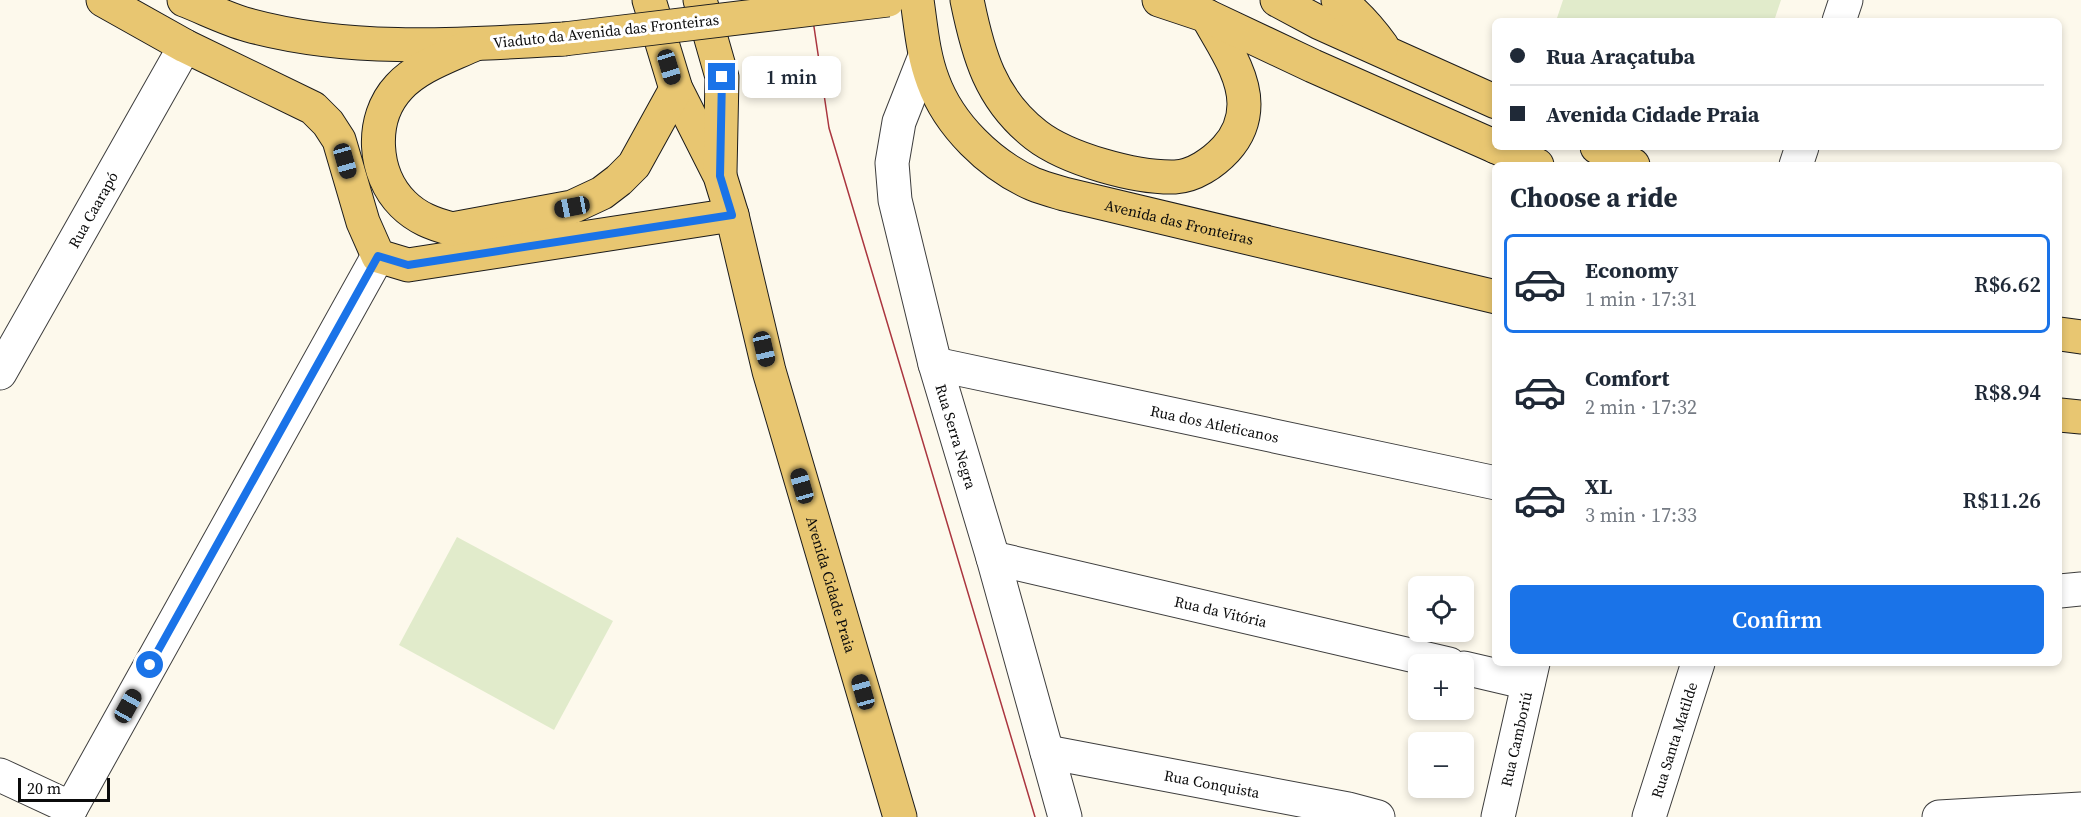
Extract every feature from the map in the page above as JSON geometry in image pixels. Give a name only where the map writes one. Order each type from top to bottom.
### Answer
[{"type":"main road","points":[[103,0],[185,46],[313,108],[328,123],[339,140],[363,222],[378,256],[408,265],[732,215]]},
{"type":"main road","name":"Viaduto da Avenida das Fronteiras","points":[[184,0],[246,24],[325,41],[475,44],[564,39],[888,0]]},
{"type":"main road","name":"Avenida Cidade Praia","points":[[649,0],[676,89],[720,176],[732,215],[769,371],[900,817]]},
{"type":"main road","name":"Avenida Cidade Praia","points":[[700,0],[722,77],[720,176]]},
{"type":"main road","name":"Avenida das Fronteiras","points":[[917,0],[925,56],[940,98],[968,137],[1008,171],[1034,184],[1064,194],[1492,296]]},
{"type":"main road","points":[[967,0],[974,34],[986,70],[1001,98],[1037,136],[1091,162],[1142,174],[1176,177],[1198,170],[1217,159],[1233,142],[1241,124],[1244,103],[1239,77],[1207,16]]},
{"type":"main road","points":[[1159,0],[1207,16],[1368,91],[1492,145]]},
{"type":"main road","points":[[1277,0],[1492,100]]},
{"type":"main road","points":[[1338,0],[1352,10],[1371,30],[1386,52]]},
{"type":"main road","points":[[475,44],[422,70],[399,86],[382,118],[379,135],[379,154],[383,172],[397,196],[417,215],[434,224],[452,229],[572,207],[602,193],[634,165],[676,89]]},
{"type":"main road","points":[[1503,150],[1530,162]]},
{"type":"main road","points":[[1603,150],[1627,162]]},
{"type":"main road","points":[[2062,334],[2081,337]]},
{"type":"main road","points":[[2062,415],[2081,417]]},
{"type":"street","points":[[1840,18],[1846,0]]},
{"type":"street","name":"Rua Caarapó","points":[[0,373],[185,46]]},
{"type":"street","name":"Rua Serra Negra","points":[[925,56],[898,122],[892,174],[895,200],[935,364],[993,558],[1065,817]]},
{"type":"street","points":[[0,776],[66,812],[378,256]]},
{"type":"street","name":"Rua dos Atleticanos","points":[[935,364],[1492,482]]},
{"type":"street","name":"Rua da Vitória","points":[[993,558],[1408,654]]},
{"type":"street","points":[[2062,591],[2081,589]]},
{"type":"street","name":"Rua Santa Matilde","points":[[1649,817],[1697,666]]},
{"type":"street","points":[[1474,669],[1530,673]]},
{"type":"street","name":"Rua Camboriú","points":[[1498,817],[1530,673]]},
{"type":"street","name":"Rua Conquista","points":[[1047,752],[1348,809],[1378,817]]},
{"type":"street","points":[[1939,817],[2081,809]]},
{"type":"green space","points":[[1563,0],[1781,0],[1775,18],[1557,18]]},
{"type":"green space","points":[[457,537],[613,621],[554,730],[399,645]]},
{"type":"tram line","points":[[810,0],[829,128],[1035,817]]},
{"type":"route","points":[[150,665],[378,256],[408,265],[732,215],[720,176],[722,77]]}]
